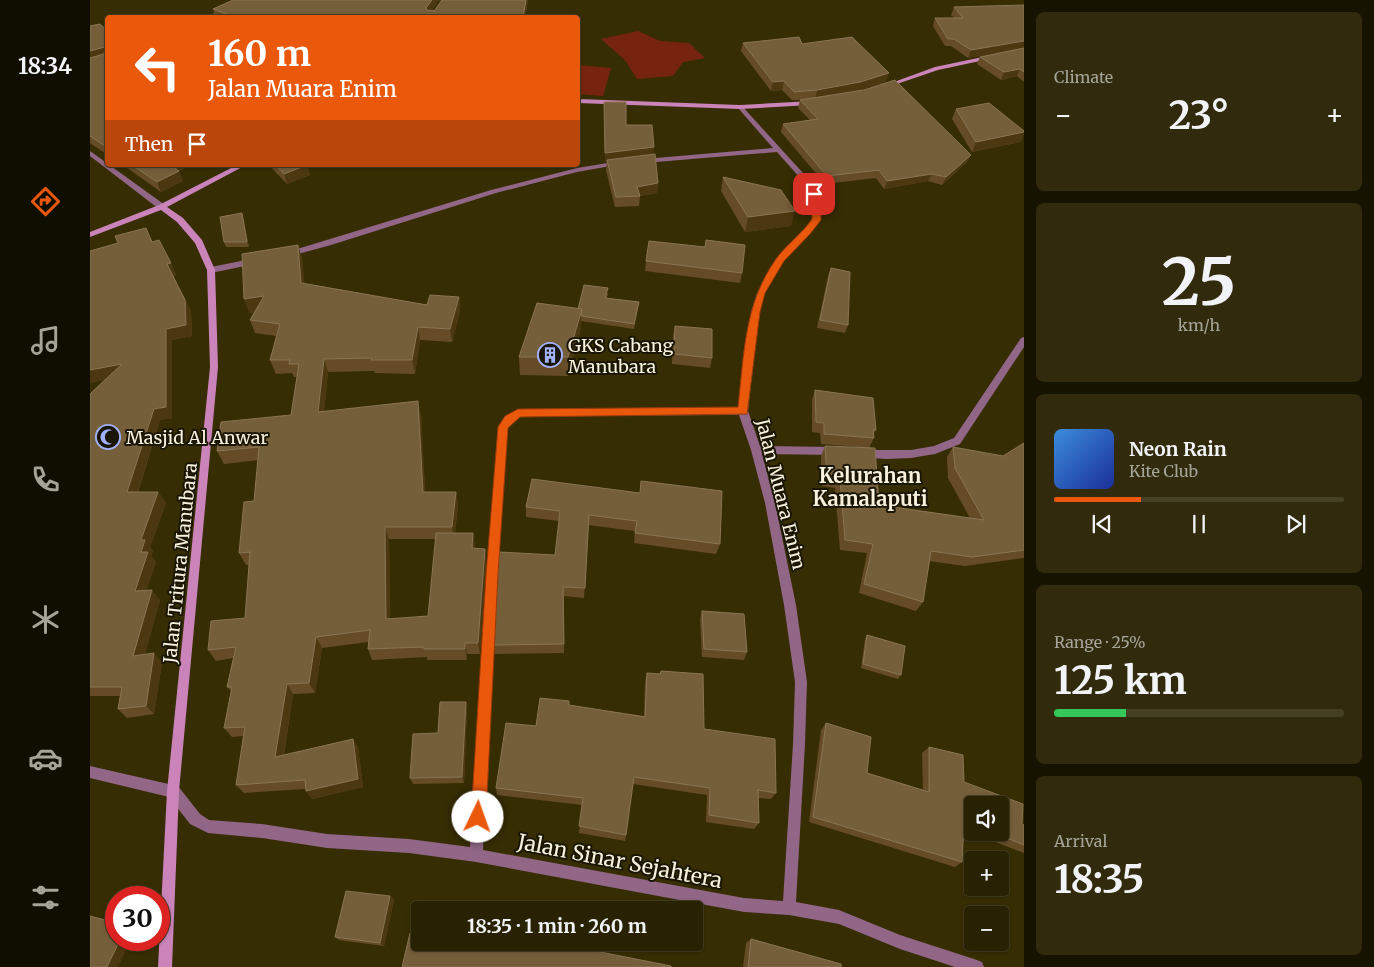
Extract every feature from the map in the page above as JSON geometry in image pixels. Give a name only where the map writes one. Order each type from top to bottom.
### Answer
[{"type":"street","points":[[214,15],[234,7]]},
{"type":"street","points":[[876,89],[937,68],[996,56]]},
{"type":"street","points":[[580,101],[740,107],[816,103]]},
{"type":"street","name":"Jalan Muara Enim","points":[[740,107],[809,184],[814,194],[818,213],[817,220],[780,260],[761,293],[755,312],[749,350],[743,411],[756,450],[788,596],[800,682],[799,744],[789,908]]},
{"type":"street","points":[[634,162],[778,150]]},
{"type":"street","name":"Jalan Tritura Manubara","points":[[90,153],[105,164]]},
{"type":"street","points":[[277,257],[379,228],[494,190],[625,162]]},
{"type":"street","name":"Jalan Tritura Manubara","points":[[109,167],[180,220],[199,242],[211,270],[214,367],[173,791],[165,967]]},
{"type":"street","points":[[90,236],[162,207],[238,167]]},
{"type":"street","points":[[211,270],[268,259]]},
{"type":"street","points":[[756,450],[822,450],[896,454],[926,453],[945,448],[957,441],[972,422],[1024,340]]},
{"type":"street","points":[[476,855],[492,574],[503,427],[509,418],[518,413],[743,411]]},
{"type":"street","points":[[90,772],[173,791]]},
{"type":"street","name":"Jalan Sinar Sejahtera","points":[[173,791],[195,819],[208,826],[262,831],[327,841],[409,846],[476,855],[744,905],[789,908],[839,917],[900,942],[977,967]]},
{"type":"shaded area","points":[[638,31],[660,41],[689,43],[705,58],[683,62],[673,76],[637,79],[625,60],[601,39]]},
{"type":"shaded area","points":[[580,65],[611,68],[603,96],[580,94]]},
{"type":"building","points":[[233,0],[432,0],[426,8],[427,10],[434,11],[442,0],[526,0],[524,15],[229,15],[213,9]]},
{"type":"building","points":[[1024,5],[1024,41],[971,50],[954,39],[948,39],[935,18],[963,18],[954,7]]},
{"type":"building","points":[[100,24],[105,28],[105,47],[90,51],[90,26]]},
{"type":"building","points":[[799,37],[802,44],[852,37],[889,73],[860,82],[794,92],[784,81],[773,82],[743,43]]},
{"type":"building","points":[[105,47],[105,146],[90,136],[90,58],[104,54]]},
{"type":"building","points":[[1024,48],[1024,72],[1020,69],[1004,72],[980,57]]},
{"type":"building","points":[[895,80],[971,155],[946,177],[932,174],[887,181],[879,170],[827,176],[783,124],[818,119],[800,100],[864,90]]},
{"type":"building","points":[[604,102],[626,102],[626,125],[652,125],[654,147],[605,153]]},
{"type":"building","points":[[989,103],[1024,132],[976,142],[956,109]]},
{"type":"building","points":[[655,154],[658,183],[637,187],[640,196],[616,197],[607,160]]},
{"type":"building","points":[[135,167],[173,167],[179,171],[157,182]]},
{"type":"building","points":[[278,167],[302,167],[284,174]]},
{"type":"building","points":[[723,177],[781,190],[795,211],[748,217]]},
{"type":"building","points":[[242,213],[247,242],[224,242],[220,217]]},
{"type":"building","points":[[146,228],[152,242],[159,240],[171,263],[167,264],[185,300],[186,325],[166,329],[166,407],[154,409],[127,492],[158,492],[141,540],[145,540],[141,552],[148,552],[135,591],[152,590],[133,656],[154,653],[146,706],[118,709],[122,687],[90,687],[90,394],[122,364],[90,370],[90,251],[118,243],[115,236]]},
{"type":"building","points":[[706,240],[745,245],[742,273],[646,261],[649,241],[705,247]]},
{"type":"building","points":[[298,245],[301,283],[427,305],[430,295],[459,297],[450,329],[418,327],[412,360],[371,360],[372,358],[324,359],[318,412],[418,401],[423,492],[456,492],[452,527],[385,527],[386,619],[428,616],[436,533],[473,533],[472,548],[485,549],[478,643],[465,643],[465,649],[424,649],[424,647],[368,649],[370,630],[316,637],[309,683],[287,684],[275,757],[353,739],[358,779],[306,791],[305,780],[236,785],[245,727],[224,728],[232,687],[227,687],[236,647],[208,650],[211,621],[245,618],[250,552],[239,553],[244,502],[254,501],[259,447],[217,451],[221,422],[291,415],[299,364],[289,364],[290,360],[270,360],[280,324],[250,320],[264,296],[244,299],[242,254]]},
{"type":"building","points":[[831,268],[850,272],[848,325],[820,320]]},
{"type":"building","points":[[584,285],[608,288],[605,298],[639,302],[634,324],[581,316],[582,309],[578,309]]},
{"type":"building","points":[[537,303],[582,309],[568,357],[519,357]]},
{"type":"building","points":[[675,326],[712,329],[712,358],[674,354]]},
{"type":"building","points":[[815,390],[873,398],[876,430],[873,430],[874,438],[824,434],[824,423],[816,422]]},
{"type":"building","points":[[1024,443],[1024,550],[972,557],[931,551],[923,602],[864,584],[873,544],[845,540],[840,478],[827,476],[825,446],[875,448],[879,505],[984,520],[955,468],[953,447],[1003,456]]},
{"type":"building","points":[[532,479],[640,493],[641,481],[722,491],[720,544],[635,533],[637,521],[589,515],[585,588],[563,587],[564,644],[494,645],[499,552],[555,555],[560,511],[526,507]]},
{"type":"building","points":[[702,611],[744,614],[747,652],[704,649]]},
{"type":"building","points":[[867,635],[905,646],[901,675],[863,664]]},
{"type":"building","points":[[661,671],[703,674],[704,729],[775,739],[776,793],[758,790],[759,823],[709,815],[710,788],[634,777],[626,835],[579,826],[583,798],[496,788],[506,723],[536,726],[540,698],[569,701],[569,705],[645,717],[647,673],[660,674]]},
{"type":"building","points":[[440,702],[466,702],[462,777],[410,778],[413,734],[438,733]]},
{"type":"building","points":[[826,723],[871,737],[867,773],[929,792],[929,747],[963,755],[964,782],[1002,796],[964,796],[962,862],[813,817]]},
{"type":"building","points":[[1009,799],[1023,804],[1024,845],[1009,839]]},
{"type":"building","points":[[346,891],[390,896],[380,943],[335,937]]},
{"type":"building","points":[[90,916],[105,920],[105,951],[115,951],[107,967],[90,967]]},
{"type":"building","points":[[410,933],[411,951],[595,951],[671,966],[671,967],[402,967]]},
{"type":"building","points":[[751,939],[841,964],[841,967],[748,967]]},
{"type":"place","name":"GKS Cabang Manubara","points":[[550,355]]},
{"type":"place","name":"Masjid Al Anwar","points":[[108,437]]},
{"type":"district","name":"Kelurahan Kamalaputi","points":[[870,486]]},
{"type":"route","points":[[478,817],[492,574],[503,427],[509,418],[518,413],[743,411],[749,350],[755,312],[761,293],[768,276],[780,260],[817,220],[818,213],[814,194]]}]
